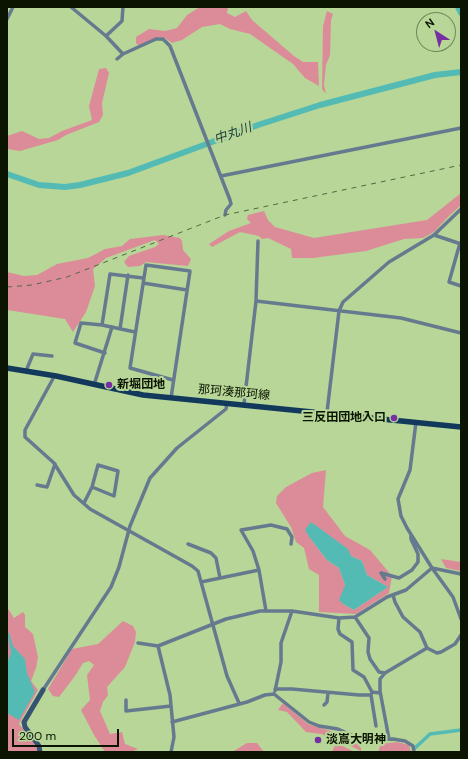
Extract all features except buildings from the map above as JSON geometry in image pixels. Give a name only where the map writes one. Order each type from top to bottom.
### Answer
[{"type":"main road","name":"那珂湊那珂線","points":[[7,368],[171,398],[327,412],[461,427]]},
{"type":"street","points":[[7,19],[13,7]]},
{"type":"street","points":[[71,7],[106,36],[123,54]]},
{"type":"street","points":[[106,36],[122,21],[123,7]]},
{"type":"street","points":[[117,59],[123,54],[159,38],[163,39],[170,46],[230,200],[230,204],[225,215]]},
{"type":"street","points":[[221,176],[461,128]]},
{"type":"street","points":[[327,412],[339,311],[343,302],[389,262],[434,235],[461,209]]},
{"type":"street","points":[[434,235],[460,244],[449,282],[461,286]]},
{"type":"street","points":[[244,404],[256,301],[258,241]]},
{"type":"street","points":[[171,398],[190,271],[146,265],[130,368],[173,380]]},
{"type":"street","points":[[102,325],[110,274],[143,278]]},
{"type":"street","points":[[120,329],[128,275]]},
{"type":"street","points":[[143,283],[187,290]]},
{"type":"street","points":[[256,301],[401,318],[461,333]]},
{"type":"street","points":[[105,353],[76,343],[80,323],[102,325],[135,332]]},
{"type":"street","points":[[94,385],[112,327]]},
{"type":"street","points":[[26,371],[33,354],[52,356]]},
{"type":"street","points":[[55,376],[25,430],[25,437],[55,464],[74,495],[90,509],[192,566],[200,573],[201,582],[227,676],[239,703]]},
{"type":"street","points":[[40,752],[39,746],[25,727],[24,722],[108,593],[120,567],[128,531],[146,486],[155,471],[183,443],[226,409],[227,403]]},
{"type":"street","points":[[416,422],[410,470],[398,499],[401,516],[432,568],[453,597],[456,611],[461,619]]},
{"type":"street","points":[[36,485],[47,488],[55,464]]},
{"type":"street","points":[[84,503],[92,488],[98,465],[118,471],[114,496],[92,488]]},
{"type":"street","points":[[266,611],[259,570],[253,551],[241,530],[271,525],[287,529],[292,537],[290,544]]},
{"type":"street","points":[[385,579],[381,572],[399,578],[408,573],[418,562],[418,554],[411,539],[411,534]]},
{"type":"street","points":[[188,544],[211,553],[216,558],[220,578]]},
{"type":"street","points":[[432,568],[461,574]]},
{"type":"street","points":[[138,643],[158,646],[213,626],[226,619],[250,612],[292,611],[339,618],[355,617],[393,594],[406,590],[432,568]]},
{"type":"street","points":[[201,582],[259,570]]},
{"type":"street","points":[[393,594],[395,602],[403,617],[409,624],[418,629],[427,648],[437,653],[441,652],[452,647],[461,635]]},
{"type":"street","points":[[274,694],[281,662],[280,643],[292,611]]},
{"type":"street","points":[[355,617],[370,638],[368,652],[370,659],[379,672],[385,673]]},
{"type":"street","points":[[339,618],[339,632],[352,642],[352,670],[364,677],[372,694],[376,726]]},
{"type":"street","points":[[158,646],[169,691],[171,706],[174,741],[171,752]]},
{"type":"street","points":[[389,739],[380,693],[380,679],[385,673],[427,648]]},
{"type":"street","points":[[275,689],[292,688],[326,691],[328,693],[380,693]]},
{"type":"street","points":[[324,705],[328,699],[328,693]]},
{"type":"street","points":[[172,722],[265,695],[274,694],[310,722],[319,726],[338,729],[362,740],[389,739],[409,742],[413,746],[414,752]]},
{"type":"street","points":[[126,700],[126,711],[171,706]]},
{"type":"shaded area","points":[[200,7],[228,7],[227,13],[235,17],[246,11],[252,20],[294,56],[303,62],[318,62],[319,86],[305,78],[293,64],[250,34],[230,29],[220,24],[202,27],[182,40],[172,43],[165,38],[159,37],[139,46],[136,43],[136,37],[149,29],[165,31],[177,28],[187,15]]},
{"type":"shaded area","points":[[327,11],[333,14],[331,20],[330,55],[326,65],[324,85],[326,94],[322,89],[323,26]]},
{"type":"shaded area","points":[[106,68],[109,73],[102,103],[103,115],[99,122],[66,135],[58,140],[20,151],[7,149],[7,136],[22,131],[39,139],[49,138],[62,131],[92,120],[89,106],[99,69]]},
{"type":"shaded area","points":[[461,193],[461,205],[434,232],[423,238],[404,239],[366,251],[313,258],[292,258],[291,249],[268,238],[262,239],[259,236],[240,232],[212,247],[209,244],[229,231],[251,223],[247,219],[248,215],[264,211],[268,220],[275,227],[314,238],[427,220]]},
{"type":"shaded area","points":[[163,235],[180,238],[182,241],[183,250],[191,259],[188,266],[146,262],[140,266],[128,267],[124,262],[129,256],[155,247],[159,244],[155,240],[106,258],[93,269],[95,286],[86,312],[73,332],[65,319],[7,310],[7,272],[24,276],[37,275],[57,264],[88,258],[105,249],[122,246],[130,239]]},
{"type":"shaded area","points":[[326,470],[323,507],[345,536],[370,550],[392,576],[389,593],[356,614],[319,612],[319,575],[309,569],[304,548],[296,542],[291,527],[276,503],[277,496],[286,487],[312,473]],"holes":[[[311,522],[351,556],[362,561],[367,575],[388,587],[354,610],[343,604],[345,585],[339,568],[327,560],[310,538]]]},
{"type":"shaded area","points":[[441,559],[461,562],[461,571],[446,568]]},
{"type":"shaded area","points":[[7,607],[14,618],[23,612],[25,615],[25,627],[33,634],[38,657],[31,681],[38,690],[19,724],[31,738],[39,752],[7,752]]},
{"type":"shaded area","points":[[123,621],[133,626],[136,632],[135,642],[125,667],[107,687],[108,695],[103,702],[100,711],[110,734],[122,732],[125,744],[138,749],[131,752],[105,752],[81,710],[90,700],[87,675],[94,665],[89,661],[83,663],[59,697],[53,696],[48,689],[72,649],[98,644]]},
{"type":"shaded area","points":[[283,703],[308,724],[350,737],[361,748],[361,751],[321,734],[306,732],[287,712],[278,710]]},
{"type":"shaded area","points":[[397,742],[409,745],[411,752],[378,752],[381,744]]},
{"type":"shaded area","points":[[247,743],[257,743],[264,752],[232,752]]},
{"type":"shaded area","points":[[336,743],[355,752],[332,752]]},
{"type":"water","points":[[311,522],[348,549],[351,556],[362,561],[367,575],[388,587],[354,610],[343,604],[339,600],[345,585],[339,568],[327,560],[305,530]]},
{"type":"water","points":[[7,632],[9,633],[13,646],[25,659],[27,673],[35,692],[19,720],[7,713],[7,663],[11,653]]},
{"type":"waterway","points":[[458,7],[461,13]]},
{"type":"waterway","name":"中丸川","points":[[7,174],[39,185],[65,187],[80,185],[128,173],[258,125],[320,105],[435,75],[461,72]]},
{"type":"waterway","points":[[415,748],[430,734],[461,730]]},
{"type":"railway","points":[[7,287],[32,285],[67,277],[225,215],[461,165]]},
{"type":"place","name":"新堀団地","points":[[109,385]]},
{"type":"place","name":"三反田団地入口","points":[[394,418]]},
{"type":"place","name":"淡嶌大明神","points":[[318,740]]}]
